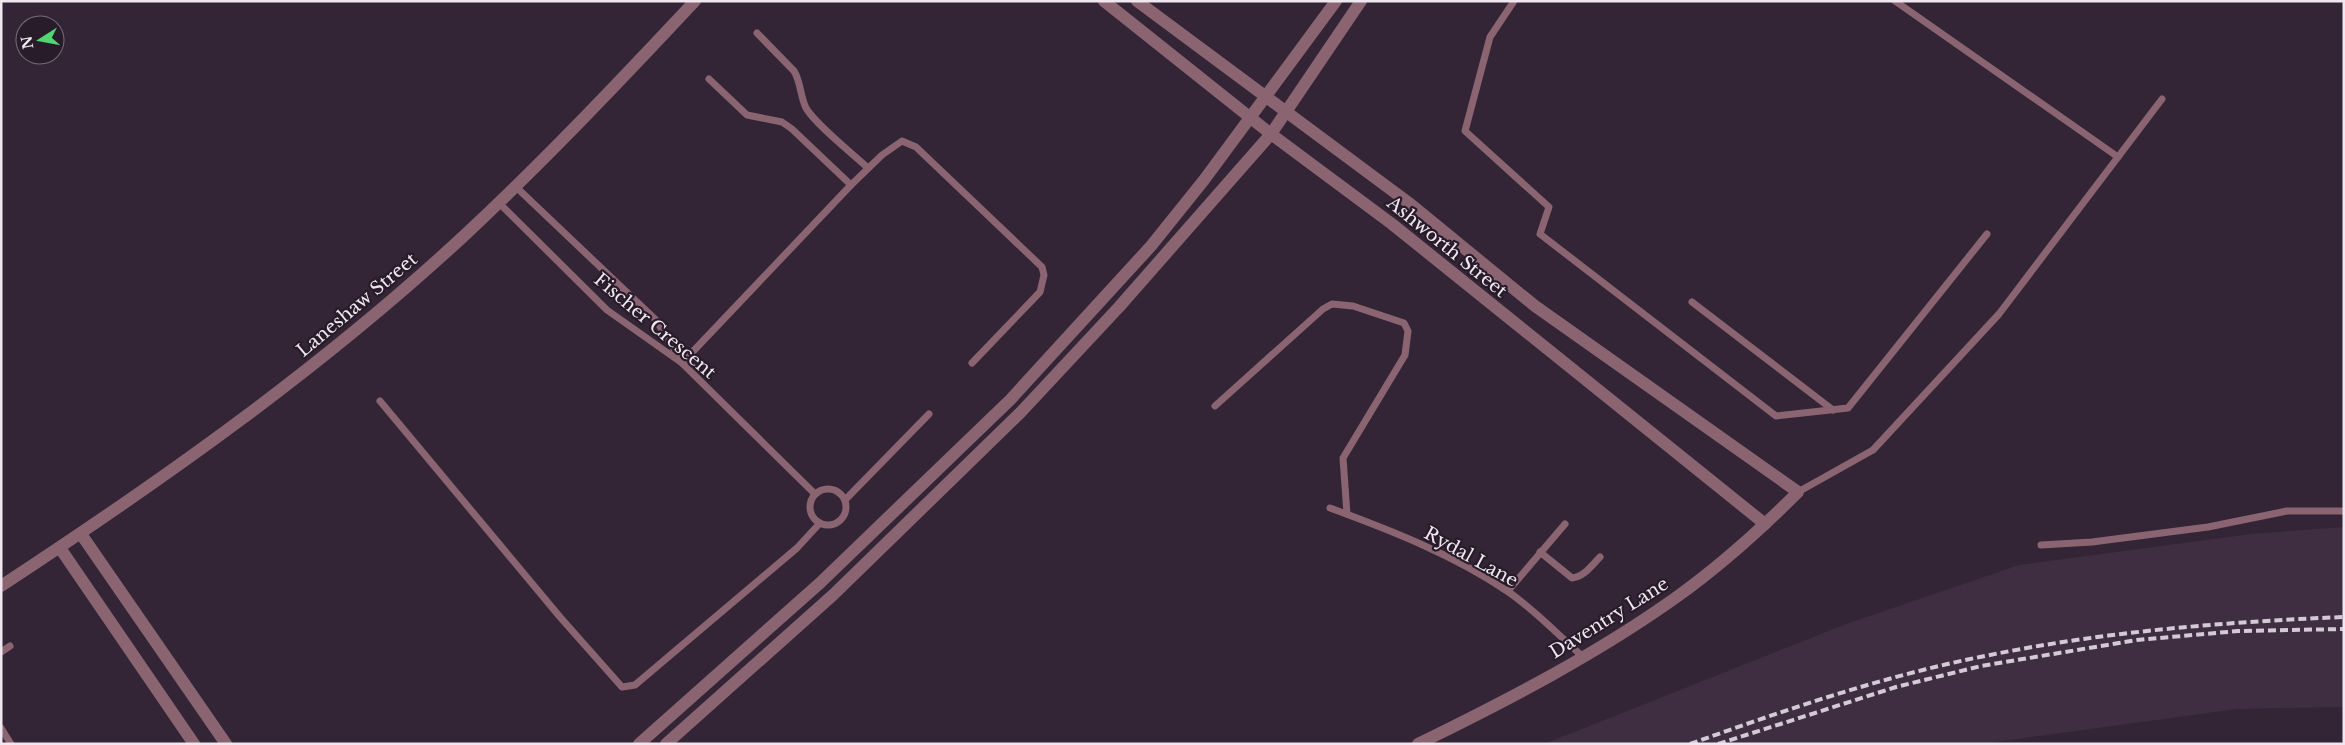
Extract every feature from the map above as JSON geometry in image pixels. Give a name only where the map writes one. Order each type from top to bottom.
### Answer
[{"type":"street","name":"Laneshaw Street","points":[[1,586],[165,476],[294,381],[429,267],[515,186],[608,93],[694,1]]},
{"type":"street","name":"Ashworth Street","points":[[1104,1],[1271,134],[1392,224],[1765,524]]},
{"type":"street","name":"Ashworth Street","points":[[1136,1],[1409,203],[1535,306],[1798,492]]},
{"type":"street","points":[[639,744],[820,583],[1010,400],[1151,246],[1204,180],[1264,97],[1302,50],[1336,1]]},
{"type":"street","points":[[666,744],[834,595],[1021,412],[1119,307],[1271,134],[1361,1]]},
{"type":"street","name":"Daventry Lane","points":[[1418,744],[1513,698],[1678,596],[1765,524],[1798,492]]},
{"type":"street","points":[[81,534],[226,744]]},
{"type":"street","points":[[60,548],[194,744]]},
{"type":"lane","points":[[1514,1],[1490,37],[1465,131],[1550,206],[1540,234],[1776,416],[1848,408],[1987,234]]},
{"type":"lane","points":[[1895,1],[2118,157]]},
{"type":"lane","points":[[757,33],[794,71],[798,78],[803,100],[812,116],[868,168]]},
{"type":"lane","points":[[709,80],[747,115],[782,122],[792,129],[851,185]]},
{"type":"lane","points":[[1798,492],[1873,450],[1999,314],[2162,99]]},
{"type":"lane","points":[[515,186],[656,320],[682,363],[868,168],[896,143],[906,141],[912,144],[1042,267],[1044,275],[1040,292],[972,364]]},
{"type":"lane","name":"Fischer Crescent","points":[[498,202],[607,310],[682,363],[815,494]]},
{"type":"lane","points":[[1692,302],[1833,410]]},
{"type":"lane","points":[[1215,406],[1323,309],[1332,304],[1353,306],[1404,323],[1408,331],[1405,355],[1343,458],[1348,514]]},
{"type":"lane","points":[[380,401],[560,617],[622,687],[635,684],[797,548],[820,523]]},
{"type":"lane","points":[[845,500],[835,490],[828,488],[815,494],[811,500],[811,513],[820,523],[827,525],[840,520],[844,514],[845,500],[929,414]]},
{"type":"lane","name":"Rydal Lane","points":[[1330,508],[1348,514],[1458,563],[1508,591],[1582,656]]},
{"type":"lane","points":[[2041,545],[2085,543],[2208,527],[2286,511],[2344,511]]},
{"type":"lane","points":[[1508,591],[1565,524]]},
{"type":"lane","points":[[1540,552],[1572,578],[1584,574],[1600,557]]},
{"type":"lane","points":[[1,652],[10,646]]},
{"type":"lane","points":[[1,728],[12,744]]},
{"type":"shaded area","points":[[2344,527],[2344,707],[2237,709],[1981,744],[1544,744],[1846,624],[2019,565],[2251,534]]},
{"type":"railway","points":[[1690,744],[1870,684],[1943,665],[2025,648],[2115,635],[2206,625],[2344,617]]},
{"type":"railway","points":[[1718,744],[1896,687],[1981,666],[2137,640],[2238,631],[2344,629]]}]
